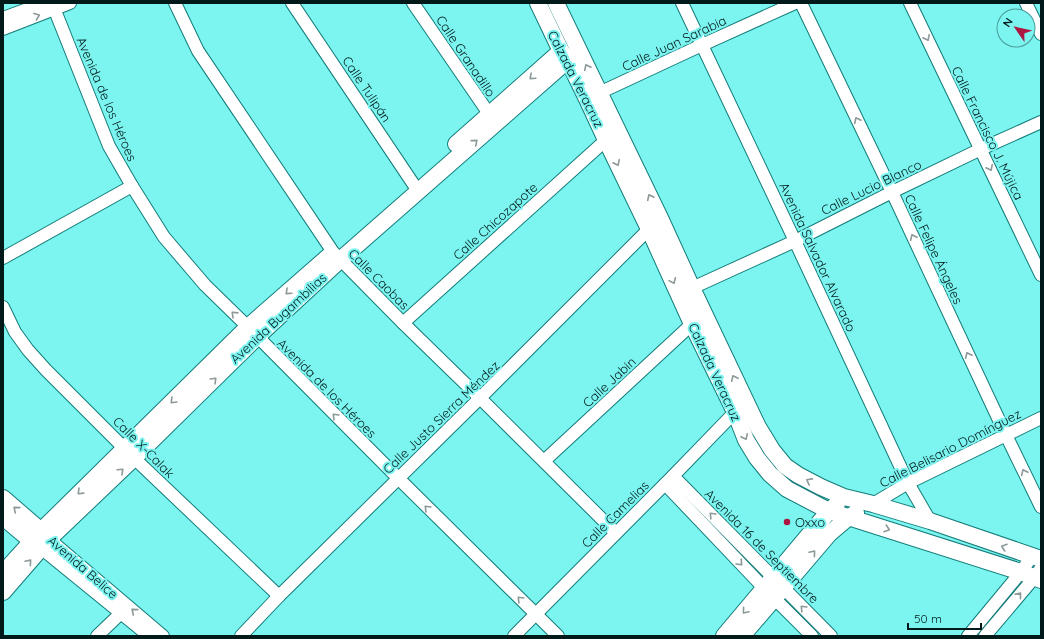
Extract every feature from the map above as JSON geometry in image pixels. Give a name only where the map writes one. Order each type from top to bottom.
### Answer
[{"type":"main road","name":"Calzada Veracruz","points":[[538,3],[564,55],[594,97],[606,140],[692,288],[758,427],[772,450],[785,466],[820,487],[844,497],[930,521],[1035,569]]},
{"type":"main road","name":"Calzada Veracruz","points":[[556,3],[594,97],[655,223],[692,324],[735,412],[746,440],[757,458],[770,474],[787,488],[828,511],[1035,569]]},
{"type":"main road","name":"Avenida Bugambilias","points":[[3,573],[41,540],[253,332],[564,55]]},
{"type":"main road","points":[[800,496],[809,509],[811,526],[809,535]]},
{"type":"main road","points":[[742,636],[809,535],[828,511],[844,497]]},
{"type":"main road","name":"Avenida Belice","points":[[3,498],[41,540]]},
{"type":"main road","points":[[724,636],[829,534],[850,517],[873,504]]},
{"type":"main road","name":"Avenida Belice","points":[[3,517],[41,540]]},
{"type":"main road","name":"Avenida Bugambilias","points":[[3,592],[41,540]]},
{"type":"street","points":[[3,18],[50,5],[70,3]]},
{"type":"street","name":"Calle Caobas","points":[[175,3],[198,51],[337,256],[616,533]]},
{"type":"street","name":"Calle Tulipán","points":[[292,3],[415,187]]},
{"type":"street","name":"Calle Granadillo","points":[[413,3],[493,119]]},
{"type":"street","name":"Avenida Salvador Alvarado","points":[[682,3],[908,483],[930,521]]},
{"type":"street","name":"Calle Juan Sarabia","points":[[594,97],[702,45],[795,3]]},
{"type":"street","name":"Calle Felipe Ángeles","points":[[801,3],[1041,507]]},
{"type":"street","name":"Calle Francisco J. Mújica","points":[[910,3],[1041,275]]},
{"type":"street","points":[[1026,3],[1041,34]]},
{"type":"street","points":[[3,29],[50,5]]},
{"type":"street","name":"Avenida de los Héroes","points":[[50,5],[109,146],[164,237],[205,285],[558,636]]},
{"type":"street","name":"Calle Lucio Blanco","points":[[692,288],[795,241],[892,192],[1041,122]]},
{"type":"street","name":"Calle Chicozapote","points":[[403,323],[606,140]]},
{"type":"street","points":[[3,258],[132,186]]},
{"type":"street","name":"Calle Justo Sierra Méndez","points":[[241,636],[279,596],[655,223]]},
{"type":"street","name":"Calle X-Calak","points":[[3,307],[15,332],[28,350],[130,454],[279,596]]},
{"type":"street","name":"Calle Jabin","points":[[544,461],[692,324]]},
{"type":"street","name":"Calle Camelias","points":[[514,636],[735,412]]},
{"type":"street","name":"Calle Belisario Domínguez","points":[[873,504],[908,483],[1041,418]]},
{"type":"street","name":"Avenida 16 de Septiembre","points":[[669,480],[774,588],[830,636]]},
{"type":"street","name":"Avenida Belice","points":[[41,540],[121,613],[149,636]]},
{"type":"street","name":"Avenida Belice","points":[[41,540],[164,636]]},
{"type":"street","points":[[969,636],[1035,569]]},
{"type":"street","points":[[985,636],[1035,569]]},
{"type":"street","name":"Avenida 16 de Septiembre","points":[[774,588],[812,636]]},
{"type":"street","points":[[97,636],[121,613]]},
{"type":"place","name":"Oxxo","points":[[787,522]]}]
